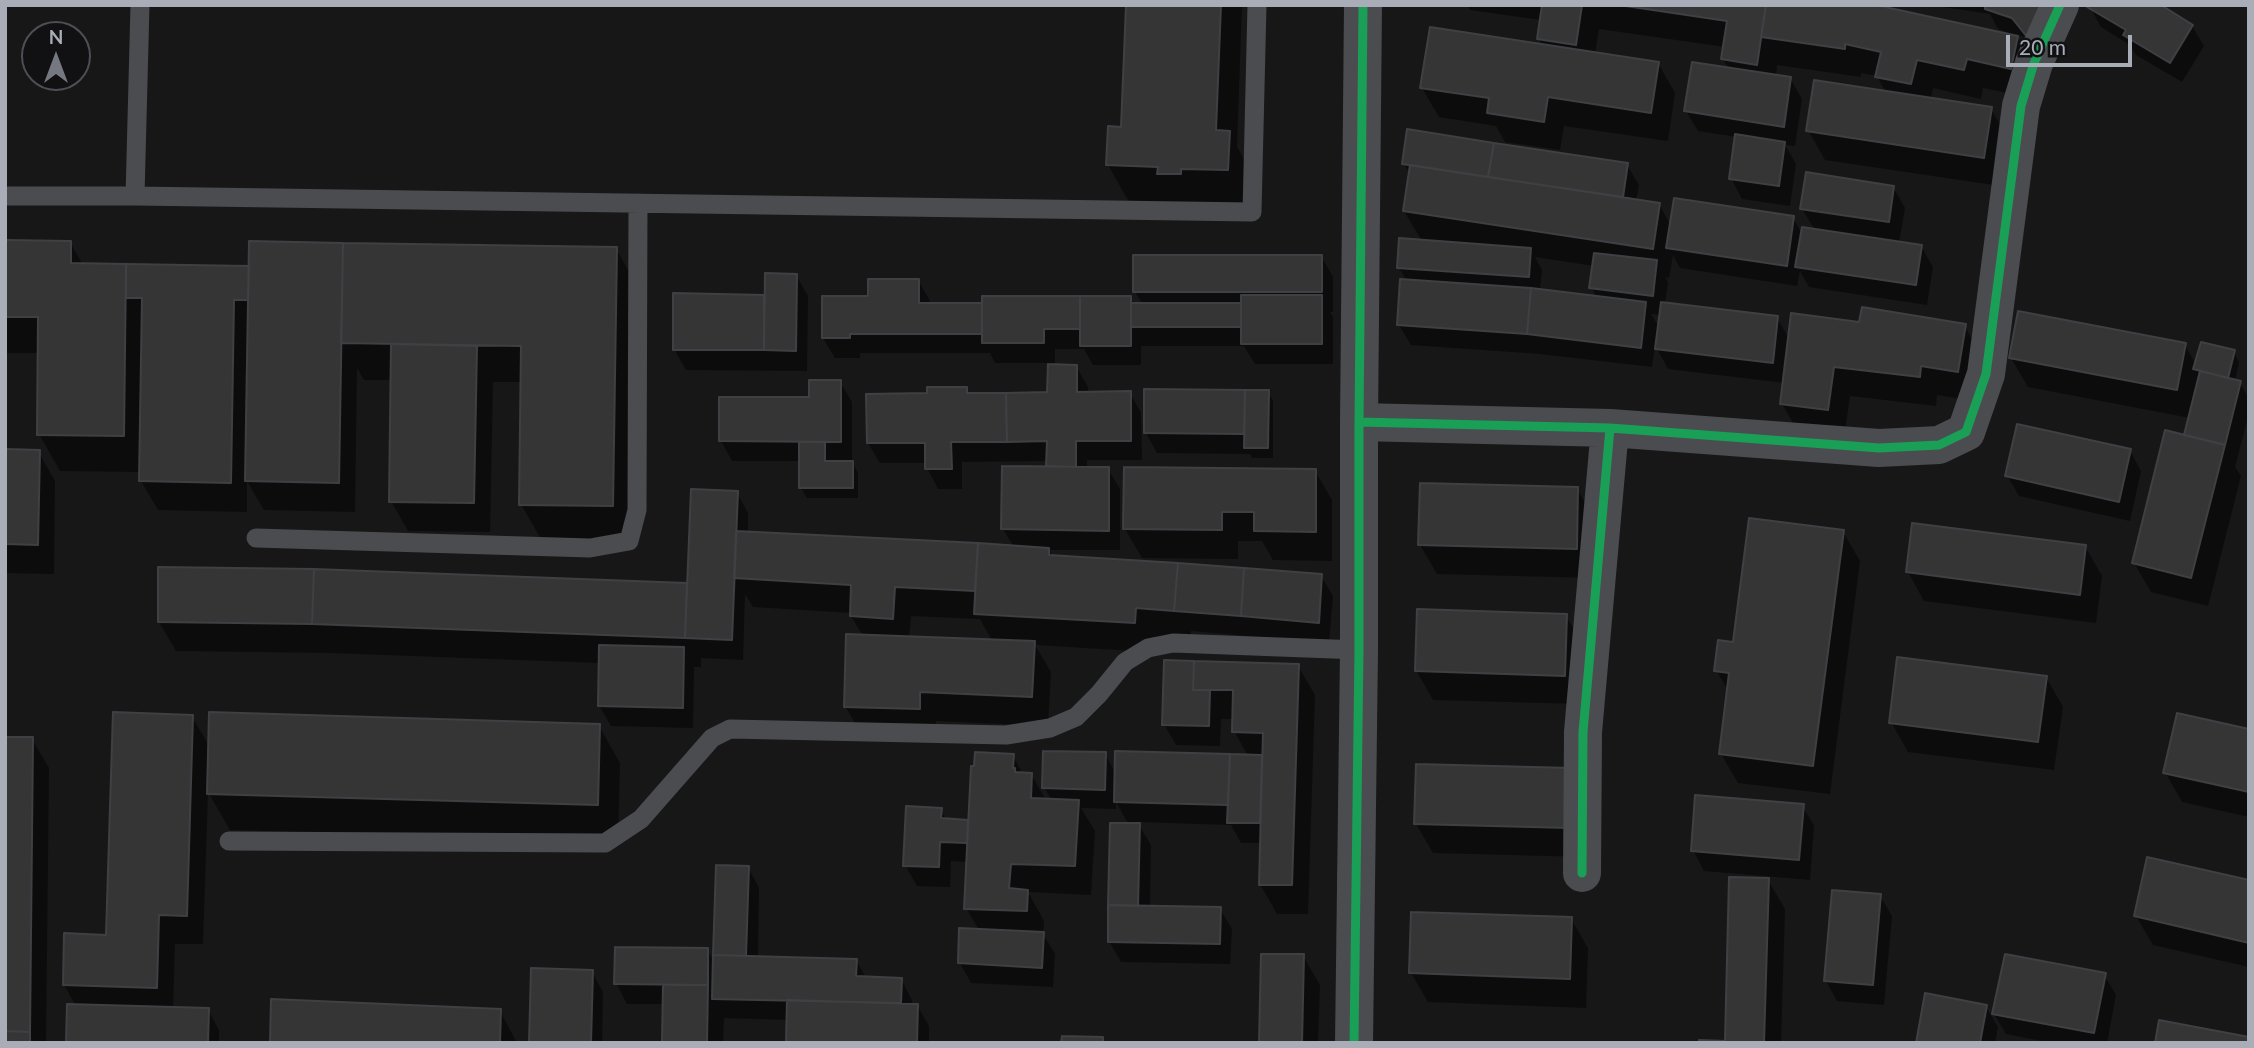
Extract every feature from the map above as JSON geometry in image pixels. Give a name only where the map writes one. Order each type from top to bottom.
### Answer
[{"type":"street","points":[[1354,1043],[1363,5]]},
{"type":"street","points":[[1359,422],[1610,428],[1879,448],[1939,445],[1966,432],[1986,374],[2021,106],[2034,63],[2060,5]]},
{"type":"street","points":[[1582,873],[1583,732],[1610,428]]},
{"type":"lane","points":[[135,196],[140,5]]},
{"type":"lane","points":[[5,196],[1252,212],[1256,5]]},
{"type":"lane","points":[[256,538],[590,548],[629,541],[637,509],[638,203]]},
{"type":"lane","points":[[229,841],[605,843],[641,819],[712,737],[730,729],[1006,735],[1050,728],[1076,717],[1100,694],[1125,662],[1148,648],[1173,643],[1359,650]]},
{"type":"building","points":[[1126,5],[1221,5],[1216,130],[1230,131],[1228,170],[1181,169],[1181,174],[1157,174],[1158,167],[1106,165],[1108,126],[1121,127]]},
{"type":"building","points":[[1542,5],[1582,5],[1576,45],[1537,39]]},
{"type":"building","points":[[1619,5],[1766,5],[1757,65],[1721,59],[1727,21]]},
{"type":"building","points":[[1766,5],[1876,5],[2018,36],[2011,69],[1967,59],[1964,70],[1917,60],[1911,84],[1875,77],[1881,52],[1845,44],[1845,49],[1761,37]]},
{"type":"building","points":[[1985,5],[2041,5],[2027,37],[2012,18],[1985,9]]},
{"type":"building","points":[[2161,5],[2193,25],[2170,63],[2123,35],[2126,30],[2087,7]]},
{"type":"building","points":[[1430,27],[1659,62],[1651,113],[1548,97],[1544,122],[1487,113],[1489,98],[1420,88]]},
{"type":"building","points":[[1692,62],[1791,77],[1784,127],[1684,111]]},
{"type":"building","points":[[1814,80],[1992,107],[1984,158],[1806,131]]},
{"type":"building","points":[[1407,129],[1494,143],[1488,177],[1402,164]]},
{"type":"building","points":[[1735,134],[1785,142],[1779,186],[1729,179]]},
{"type":"building","points":[[1494,143],[1628,163],[1623,197],[1488,177]]},
{"type":"building","points":[[1410,165],[1660,203],[1653,249],[1403,211]]},
{"type":"building","points":[[1806,172],[1894,186],[1889,222],[1800,209]]},
{"type":"building","points":[[1674,198],[1794,216],[1787,266],[1666,248]]},
{"type":"building","points":[[1802,227],[1922,245],[1916,285],[1795,267]]},
{"type":"building","points":[[1399,238],[1531,248],[1529,277],[1397,268]]},
{"type":"building","points":[[5,240],[71,241],[71,263],[126,264],[124,436],[37,435],[38,317],[5,317]]},
{"type":"building","points":[[249,241],[343,243],[339,483],[245,481]]},
{"type":"building","points":[[343,243],[617,247],[613,506],[519,505],[521,346],[341,343]]},
{"type":"building","points":[[1594,253],[1657,260],[1653,296],[1589,288]]},
{"type":"building","points":[[1133,255],[1322,255],[1322,292],[1133,292]]},
{"type":"building","points":[[126,264],[249,266],[248,300],[234,300],[231,483],[139,481],[142,298],[126,298]]},
{"type":"building","points":[[765,273],[797,274],[796,351],[764,350]]},
{"type":"building","points":[[868,279],[919,279],[919,303],[982,303],[982,334],[850,334],[850,338],[822,338],[822,296],[868,296]]},
{"type":"building","points":[[1400,279],[1531,288],[1527,334],[1397,325]]},
{"type":"building","points":[[1531,288],[1646,302],[1641,348],[1527,334]]},
{"type":"building","points":[[673,293],[764,295],[764,350],[673,350]]},
{"type":"building","points":[[1241,295],[1322,295],[1322,344],[1241,344]]},
{"type":"building","points":[[982,296],[1080,296],[1080,329],[1044,329],[1044,343],[982,343]]},
{"type":"building","points":[[1080,296],[1131,296],[1131,346],[1080,346]]},
{"type":"building","points":[[1661,302],[1778,316],[1773,363],[1655,349]]},
{"type":"building","points":[[1131,303],[1241,303],[1241,327],[1131,327]]},
{"type":"building","points":[[1862,307],[1966,324],[1958,372],[1921,366],[1920,377],[1834,367],[1828,410],[1780,404],[1791,313],[1859,322]]},
{"type":"building","points":[[2018,311],[2186,343],[2177,390],[2009,358]]},
{"type":"building","points":[[2201,342],[2235,350],[2228,378],[2193,369]]},
{"type":"building","points":[[391,344],[477,346],[474,503],[389,502]]},
{"type":"building","points":[[1048,364],[1077,365],[1077,392],[1131,391],[1131,441],[1076,441],[1076,467],[1046,466],[1047,441],[1007,442],[1006,393],[1047,392]]},
{"type":"building","points":[[2200,371],[2241,381],[2225,445],[2184,435]]},
{"type":"building","points":[[809,380],[841,380],[841,442],[719,441],[719,397],[809,397]]},
{"type":"building","points":[[927,387],[967,387],[967,393],[1006,393],[1007,442],[951,442],[952,469],[925,469],[925,443],[867,443],[866,394],[927,393]]},
{"type":"building","points":[[1144,389],[1245,390],[1244,434],[1144,433]]},
{"type":"building","points":[[1245,390],[1269,390],[1268,448],[1244,448]]},
{"type":"building","points":[[2017,424],[2131,449],[2119,502],[2005,476]]},
{"type":"building","points":[[2165,430],[2225,445],[2191,578],[2132,563]]},
{"type":"building","points":[[799,442],[825,442],[825,461],[853,461],[853,488],[799,488]]},
{"type":"building","points":[[5,449],[40,450],[38,545],[5,544]]},
{"type":"building","points":[[1002,466],[1109,467],[1109,531],[1001,529]]},
{"type":"building","points":[[1124,467],[1316,469],[1316,532],[1254,531],[1254,512],[1222,512],[1222,530],[1123,529]]},
{"type":"building","points":[[1420,483],[1578,487],[1577,549],[1418,545]]},
{"type":"building","points":[[691,489],[738,491],[732,640],[685,638]]},
{"type":"building","points":[[1749,518],[1844,530],[1813,766],[1719,754],[1729,673],[1714,671],[1718,640],[1733,642]]},
{"type":"building","points":[[1912,523],[2086,545],[2080,595],[1906,572]]},
{"type":"building","points":[[736,531],[978,543],[975,591],[895,587],[893,619],[850,616],[851,585],[734,578]]},
{"type":"building","points":[[978,543],[1049,548],[1049,555],[1178,563],[1174,611],[1136,608],[1135,623],[974,614]]},
{"type":"building","points":[[1178,563],[1244,568],[1241,616],[1174,611]]},
{"type":"building","points":[[158,567],[314,569],[312,624],[158,622]]},
{"type":"building","points":[[1244,568],[1322,574],[1319,623],[1241,616]]},
{"type":"building","points":[[314,569],[687,583],[685,638],[312,624]]},
{"type":"building","points":[[1417,609],[1567,614],[1565,676],[1415,671]]},
{"type":"building","points":[[846,634],[1035,641],[1032,697],[920,692],[920,709],[844,707]]},
{"type":"building","points":[[599,645],[684,647],[683,708],[598,706]]},
{"type":"building","points":[[1897,657],[2047,676],[2038,742],[1889,723]]},
{"type":"building","points":[[1164,660],[1194,661],[1193,690],[1210,690],[1209,726],[1162,725]]},
{"type":"building","points":[[1194,661],[1299,664],[1292,885],[1259,885],[1263,733],[1232,732],[1233,690],[1193,690]]},
{"type":"building","points":[[113,712],[193,715],[187,916],[159,915],[157,988],[63,985],[64,933],[106,935]]},
{"type":"building","points":[[209,712],[600,724],[598,805],[207,794]]},
{"type":"building","points":[[2177,713],[2249,729],[2249,792],[2163,773]]},
{"type":"building","points":[[5,737],[33,737],[30,1032],[5,1031]]},
{"type":"building","points":[[1043,751],[1106,752],[1105,790],[1042,788]]},
{"type":"building","points":[[1115,751],[1230,754],[1228,805],[1114,802]]},
{"type":"building","points":[[975,752],[1014,754],[1015,772],[1032,773],[1031,798],[1079,800],[1075,866],[1011,864],[1009,888],[1028,890],[1027,911],[964,909],[971,766],[974,766]]},
{"type":"building","points":[[1230,754],[1262,755],[1260,823],[1227,823]]},
{"type":"building","points":[[1416,764],[1571,768],[1570,828],[1414,824]]},
{"type":"building","points":[[1695,795],[1804,804],[1799,860],[1691,851]]},
{"type":"building","points":[[906,806],[942,808],[941,818],[968,820],[967,843],[940,842],[939,867],[903,866]]},
{"type":"building","points":[[1110,823],[1140,823],[1138,906],[1108,905]]},
{"type":"building","points":[[2147,857],[2249,880],[2249,943],[2134,916]]},
{"type":"building","points":[[716,865],[749,866],[746,956],[713,955]]},
{"type":"building","points":[[1729,877],[1769,878],[1764,1043],[1699,1043],[1699,1040],[1725,1041]]},
{"type":"building","points":[[1832,890],[1881,894],[1873,985],[1824,981]]},
{"type":"building","points":[[1108,905],[1221,907],[1220,944],[1108,942]]},
{"type":"building","points":[[1411,912],[1572,917],[1570,979],[1409,973]]},
{"type":"building","points":[[959,928],[1044,932],[1042,968],[958,963]]},
{"type":"building","points":[[615,947],[708,948],[708,985],[614,984]]},
{"type":"building","points":[[1261,954],[1304,954],[1302,1043],[1259,1043]]},
{"type":"building","points":[[2005,954],[2106,973],[2094,1033],[1992,1014]]},
{"type":"building","points":[[713,955],[857,959],[856,976],[902,978],[901,1003],[712,999]]},
{"type":"building","points":[[531,968],[593,970],[591,1043],[529,1043]]},
{"type":"building","points":[[663,985],[708,985],[707,1043],[662,1043]]},
{"type":"building","points":[[1925,993],[1987,1005],[1980,1043],[1916,1043]]},
{"type":"building","points":[[271,999],[501,1009],[500,1043],[270,1043]]},
{"type":"building","points":[[787,1000],[918,1004],[917,1043],[786,1043]]},
{"type":"building","points":[[67,1004],[209,1008],[208,1043],[66,1043]]},
{"type":"building","points":[[2159,1020],[2249,1037],[2249,1043],[2155,1043]]},
{"type":"building","points":[[5,1031],[30,1032],[30,1043],[5,1043]]},
{"type":"building","points":[[1062,1036],[1103,1037],[1103,1043],[1061,1043]]},
{"type":"cycle path","points":[[1354,1043],[1363,5]]},
{"type":"cycle path","points":[[1359,422],[1610,428],[1879,448],[1939,445],[1966,432],[1986,374],[2021,106],[2034,63],[2060,5]]},
{"type":"cycle path","points":[[1582,873],[1583,732],[1610,428]]}]
